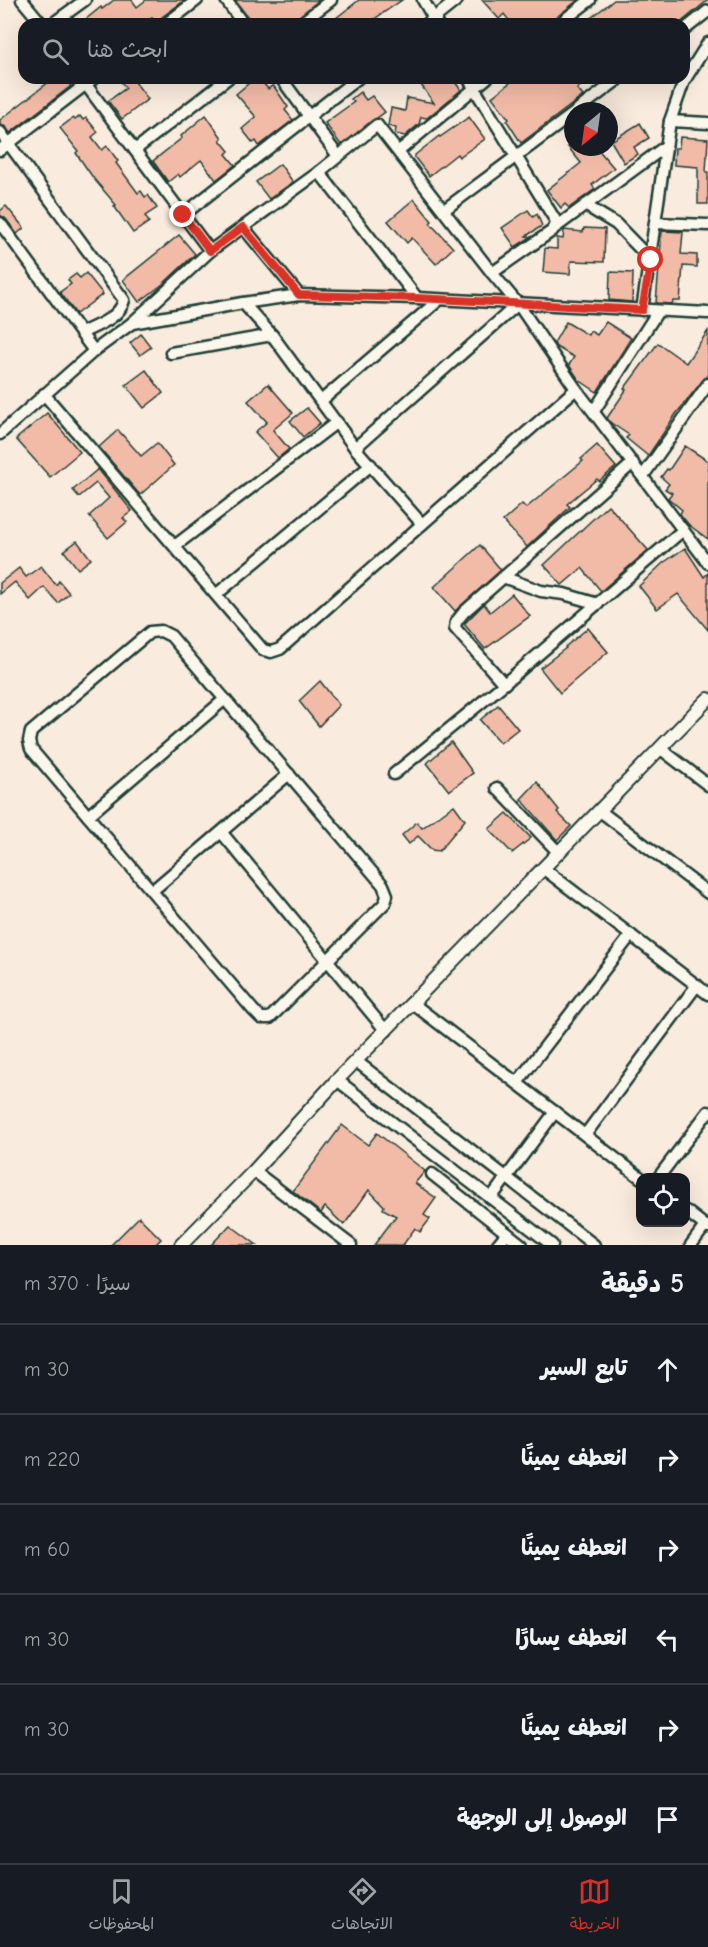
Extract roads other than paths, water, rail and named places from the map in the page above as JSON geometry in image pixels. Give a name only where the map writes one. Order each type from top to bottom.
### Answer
[{"type":"street","points":[[22,0],[37,18]]},
{"type":"street","points":[[60,18],[85,0]]},
{"type":"street","points":[[174,18],[197,0]]},
{"type":"street","points":[[226,0],[239,18]]},
{"type":"street","points":[[308,18],[331,0]]},
{"type":"street","points":[[423,0],[430,18]]},
{"type":"street","points":[[437,18],[457,0]]},
{"type":"street","points":[[567,18],[590,0]]},
{"type":"street","points":[[690,26],[708,12]]},
{"type":"street","points":[[690,68],[708,43]]},
{"type":"street","points":[[4,147],[82,84]]},
{"type":"street","points":[[90,84],[135,150],[210,251]]},
{"type":"street","points":[[135,150],[220,84]]},
{"type":"street","points":[[285,84],[338,156]]},
{"type":"street","points":[[183,215],[350,84]]},
{"type":"street","points":[[399,151],[470,84]]},
{"type":"street","points":[[472,84],[555,218],[556,226]]},
{"type":"street","points":[[588,102],[612,84]]},
{"type":"street","points":[[642,310],[670,121],[680,84]]},
{"type":"street","points":[[444,210],[564,121]]},
{"type":"street","points":[[670,121],[708,123]]},
{"type":"street","points":[[0,434],[94,351],[132,322],[210,251],[320,172],[377,125],[518,304],[576,389],[707,558]]},
{"type":"street","points":[[0,132],[4,147],[124,300],[123,307],[118,312],[81,333]]},
{"type":"street","points":[[492,273],[666,146]]},
{"type":"street","points":[[320,172],[417,298]]},
{"type":"street","points":[[585,205],[616,224],[651,260]]},
{"type":"street","points":[[0,223],[94,351]]},
{"type":"street","points":[[655,223],[708,225]]},
{"type":"street","points":[[243,227],[299,295]]},
{"type":"street","points":[[132,322],[299,295],[417,298],[708,313]]},
{"type":"street","points":[[321,401],[439,300]]},
{"type":"street","points":[[243,303],[272,335],[356,448],[422,524]]},
{"type":"street","points":[[356,448],[518,304]]},
{"type":"street","points":[[594,411],[658,310]]},
{"type":"street","points":[[171,353],[272,335]]},
{"type":"street","points":[[643,476],[708,384]]},
{"type":"street","points":[[44,394],[264,650],[271,652],[280,649],[576,389]]},
{"type":"street","points":[[176,546],[337,422]]},
{"type":"street","points":[[504,684],[455,628],[456,622],[464,612],[633,463]]},
{"type":"street","points":[[217,594],[371,465]]},
{"type":"street","points":[[393,774],[504,684],[684,530]]},
{"type":"street","points":[[503,577],[541,591],[564,594],[598,604]]},
{"type":"street","points":[[161,631],[171,636],[289,774],[383,885],[387,895],[385,903],[270,1018],[261,1018],[31,749],[29,741],[31,732],[150,632],[161,631]]},
{"type":"street","points":[[88,816],[225,699]]},
{"type":"street","points":[[184,1244],[337,1080],[708,699]]},
{"type":"street","points":[[661,749],[708,785]]},
{"type":"street","points":[[152,891],[289,774]]},
{"type":"street","points":[[497,788],[559,853]]},
{"type":"street","points":[[600,811],[708,893]]},
{"type":"street","points":[[222,833],[386,1031]]},
{"type":"street","points":[[544,869],[708,994]]},
{"type":"street","points":[[517,1083],[631,935]]},
{"type":"street","points":[[585,1135],[697,986]]},
{"type":"street","points":[[412,1004],[636,1174]]},
{"type":"street","points":[[356,1061],[594,1245]]},
{"type":"street","points":[[337,1080],[552,1245]]},
{"type":"street","points":[[491,1198],[555,1112]]},
{"type":"street","points":[[661,1173],[708,1112]]},
{"type":"street","points":[[254,1171],[351,1245]]},
{"type":"street","points":[[432,1174],[522,1245]]},
{"type":"street","points":[[690,1214],[707,1227],[691,1245]]},
{"type":"street","points":[[497,1245],[507,1233]]}]
